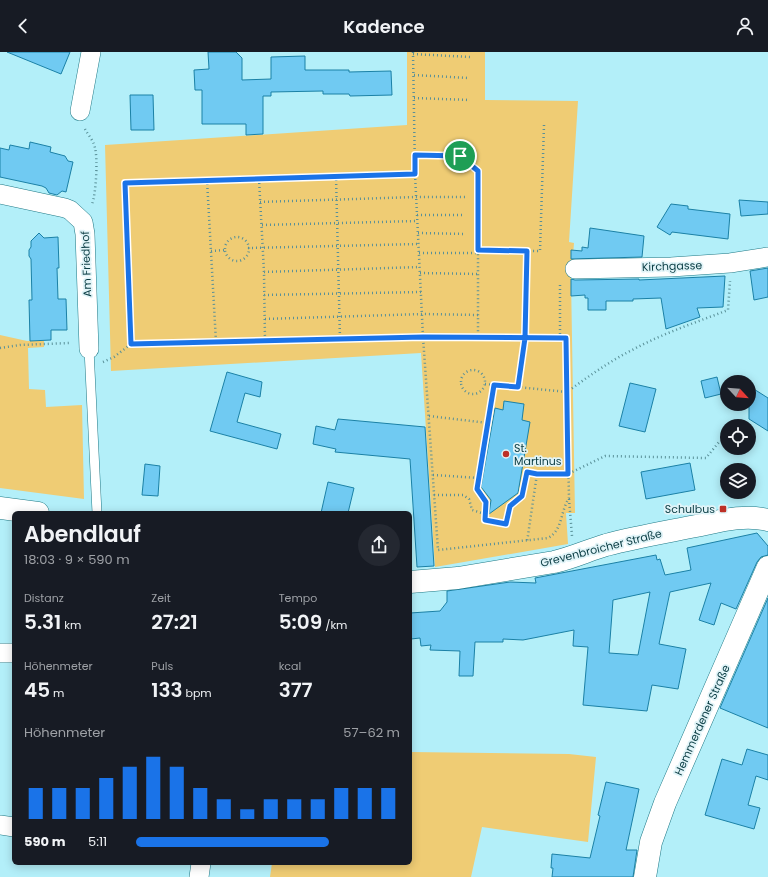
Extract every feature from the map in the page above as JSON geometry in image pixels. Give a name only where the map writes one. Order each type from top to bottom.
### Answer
[{"type":"street","points":[[80,111],[91,52]]},
{"type":"street","name":"Am Friedhof","points":[[0,194],[65,208],[80,218],[84,225],[87,354]]},
{"type":"street","name":"Kirchgasse","points":[[575,269],[671,267],[768,257]]},
{"type":"street","points":[[0,508],[23,511]]},
{"type":"street","name":"Grevenbroicher Straße","points":[[412,582],[458,578],[560,561],[631,539],[734,518],[756,518],[768,520]]},
{"type":"street","name":"Hemmerdener Straße","points":[[645,877],[651,842],[665,803],[768,567]]},
{"type":"street","points":[[0,653],[12,653]]},
{"type":"street","points":[[0,825],[12,827]]},
{"type":"street","points":[[199,877],[201,865]]},
{"type":"lane","points":[[87,354],[97,511]]},
{"type":"path","points":[[470,57],[413,53],[417,221],[423,337],[438,550],[527,542],[544,539],[553,535],[559,527],[564,505],[569,498]]},
{"type":"path","points":[[414,75],[469,78]]},
{"type":"path","points":[[414,98],[470,100]]},
{"type":"path","points":[[80,111],[85,129],[96,149],[96,157],[94,201],[89,210],[80,218]]},
{"type":"path","points":[[419,253],[540,251],[544,125]]},
{"type":"path","points":[[415,155],[460,156],[478,171],[478,338]]},
{"type":"path","points":[[131,344],[125,183],[415,174]]},
{"type":"path","points":[[336,176],[340,339]]},
{"type":"path","points":[[259,179],[264,272],[265,341]]},
{"type":"path","points":[[207,180],[216,342]]},
{"type":"path","points":[[260,202],[465,197]]},
{"type":"path","points":[[417,215],[465,215]]},
{"type":"path","points":[[262,225],[417,221]]},
{"type":"path","points":[[418,233],[465,234]]},
{"type":"path","points":[[238,237],[247,243],[248,253],[240,260],[235,261],[226,255],[225,250],[229,240],[238,237]]},
{"type":"path","points":[[248,248],[419,244]]},
{"type":"path","points":[[211,251],[225,250]]},
{"type":"path","points":[[518,387],[525,338],[527,251]]},
{"type":"path","points":[[485,384],[567,392],[605,365],[635,348],[728,310],[730,262]]},
{"type":"path","points":[[264,272],[420,267]]},
{"type":"path","points":[[560,338],[560,270],[575,269]]},
{"type":"path","points":[[420,273],[478,274]]},
{"type":"path","points":[[264,295],[421,292]]},
{"type":"path","points":[[265,319],[422,314],[478,315]]},
{"type":"path","points":[[0,348],[20,345],[87,354],[101,362],[114,357],[131,344],[423,337],[566,338],[568,474],[572,536]]},
{"type":"path","points":[[478,370],[485,378],[485,384],[484,389],[480,393],[469,394],[461,386],[461,380],[467,371],[478,370]]},
{"type":"path","points":[[494,385],[477,489],[486,502],[485,520],[506,524],[510,506],[522,496],[527,472],[537,474],[568,474],[605,456],[706,458],[719,442]]},
{"type":"path","points":[[429,416],[488,423]]},
{"type":"path","points":[[527,542],[537,474]]},
{"type":"path","points":[[433,475],[479,478]]},
{"type":"path","points":[[434,495],[463,495],[469,499],[472,510],[485,514]]},
{"type":"shaded area","points":[[407,52],[485,52],[485,100],[578,101],[569,242],[574,243],[571,279],[575,513],[566,513],[568,544],[435,567],[421,353],[111,371],[105,145],[407,125]]},
{"type":"shaded area","points":[[0,335],[27,341],[44,341],[44,347],[28,348],[29,389],[45,390],[46,407],[82,405],[84,499],[0,488]]},
{"type":"shaded area","points":[[412,752],[569,754],[596,757],[588,842],[482,827],[471,877],[270,877],[272,865],[412,865]]},
{"type":"building","points":[[7,52],[70,52],[61,74]]},
{"type":"building","points":[[208,52],[236,52],[242,58],[242,80],[271,79],[271,57],[305,56],[305,70],[349,70],[349,72],[391,71],[392,95],[350,96],[349,94],[323,94],[323,91],[271,92],[271,96],[263,96],[263,134],[246,135],[246,124],[202,124],[202,90],[195,90],[194,70],[209,69]]},
{"type":"building","points":[[130,95],[153,95],[154,130],[131,130]]},
{"type":"building","points":[[30,142],[51,147],[50,152],[65,156],[68,161],[73,162],[66,192],[62,191],[57,195],[49,193],[46,188],[42,186],[0,177],[0,148],[9,150],[10,145],[29,149]]},
{"type":"building","points":[[739,200],[768,202],[768,214],[741,216]]},
{"type":"building","points":[[671,204],[688,206],[688,209],[730,214],[728,239],[672,232],[670,235],[657,227]]},
{"type":"building","points":[[590,228],[644,236],[642,257],[571,259],[571,250],[582,251],[582,247],[588,248]]},
{"type":"building","points":[[39,233],[44,238],[58,237],[58,299],[66,299],[67,330],[51,330],[51,340],[30,341],[29,300],[32,300],[31,259],[29,256],[29,250],[31,247],[31,241]]},
{"type":"building","points":[[768,268],[768,297],[754,300],[750,271]]},
{"type":"building","points":[[725,276],[723,307],[697,308],[700,317],[666,329],[661,298],[633,299],[633,301],[606,301],[606,310],[588,310],[588,298],[585,298],[585,295],[571,296],[571,279],[639,280]]},
{"type":"building","points":[[227,372],[262,382],[260,397],[245,393],[237,422],[281,434],[277,449],[210,431]]},
{"type":"building","points":[[717,377],[720,394],[705,398],[701,381]]},
{"type":"building","points":[[630,383],[656,389],[645,432],[619,426]]},
{"type":"building","points":[[756,390],[768,398],[768,431],[756,423],[756,419],[749,419],[749,411],[756,411]]},
{"type":"building","name":"St. Martinus","points":[[504,401],[524,404],[522,420],[530,422],[518,493],[489,514],[491,500],[481,487],[495,408],[503,410]]},
{"type":"building","points":[[338,419],[425,427],[434,566],[417,567],[410,459],[335,452],[336,449],[313,444],[316,426],[335,430]]},
{"type":"building","points":[[690,463],[695,490],[646,499],[641,472]]},
{"type":"building","points":[[145,464],[160,466],[158,496],[142,495]]},
{"type":"building","points":[[328,482],[354,488],[348,511],[321,511]]},
{"type":"building","points":[[757,533],[768,546],[768,555],[761,557],[757,562],[736,609],[721,603],[714,625],[699,620],[711,583],[670,592],[659,644],[686,649],[678,689],[652,685],[647,711],[583,705],[588,647],[573,646],[574,630],[523,640],[503,639],[503,642],[475,642],[473,676],[459,676],[460,651],[430,650],[431,645],[421,646],[420,638],[412,639],[412,613],[440,611],[447,602],[447,591],[510,582],[536,583],[535,578],[656,555],[657,560],[660,559],[665,575],[691,570],[687,548]],"holes":[[[650,592],[638,655],[609,653],[613,600]]]},
{"type":"building","points":[[768,598],[768,728],[720,708]]},
{"type":"building","points":[[747,749],[768,755],[768,780],[756,776],[748,805],[760,808],[754,829],[705,815],[722,759],[742,765]]},
{"type":"building","points":[[606,782],[639,789],[626,850],[637,850],[633,877],[552,877],[552,854],[590,858]]},
{"type":"place","name":"St. Martinus","points":[[506,454]]},
{"type":"place","name":"Schulbus","points":[[723,509]]},
{"type":"route","points":[[460,156],[415,155],[415,174],[125,183],[131,344],[423,337],[525,338],[566,338],[568,474],[537,474],[527,472],[522,496],[510,506],[506,524],[485,520],[486,502],[477,489],[494,385],[518,387],[525,338],[527,251],[478,250],[478,171],[460,156]]}]
